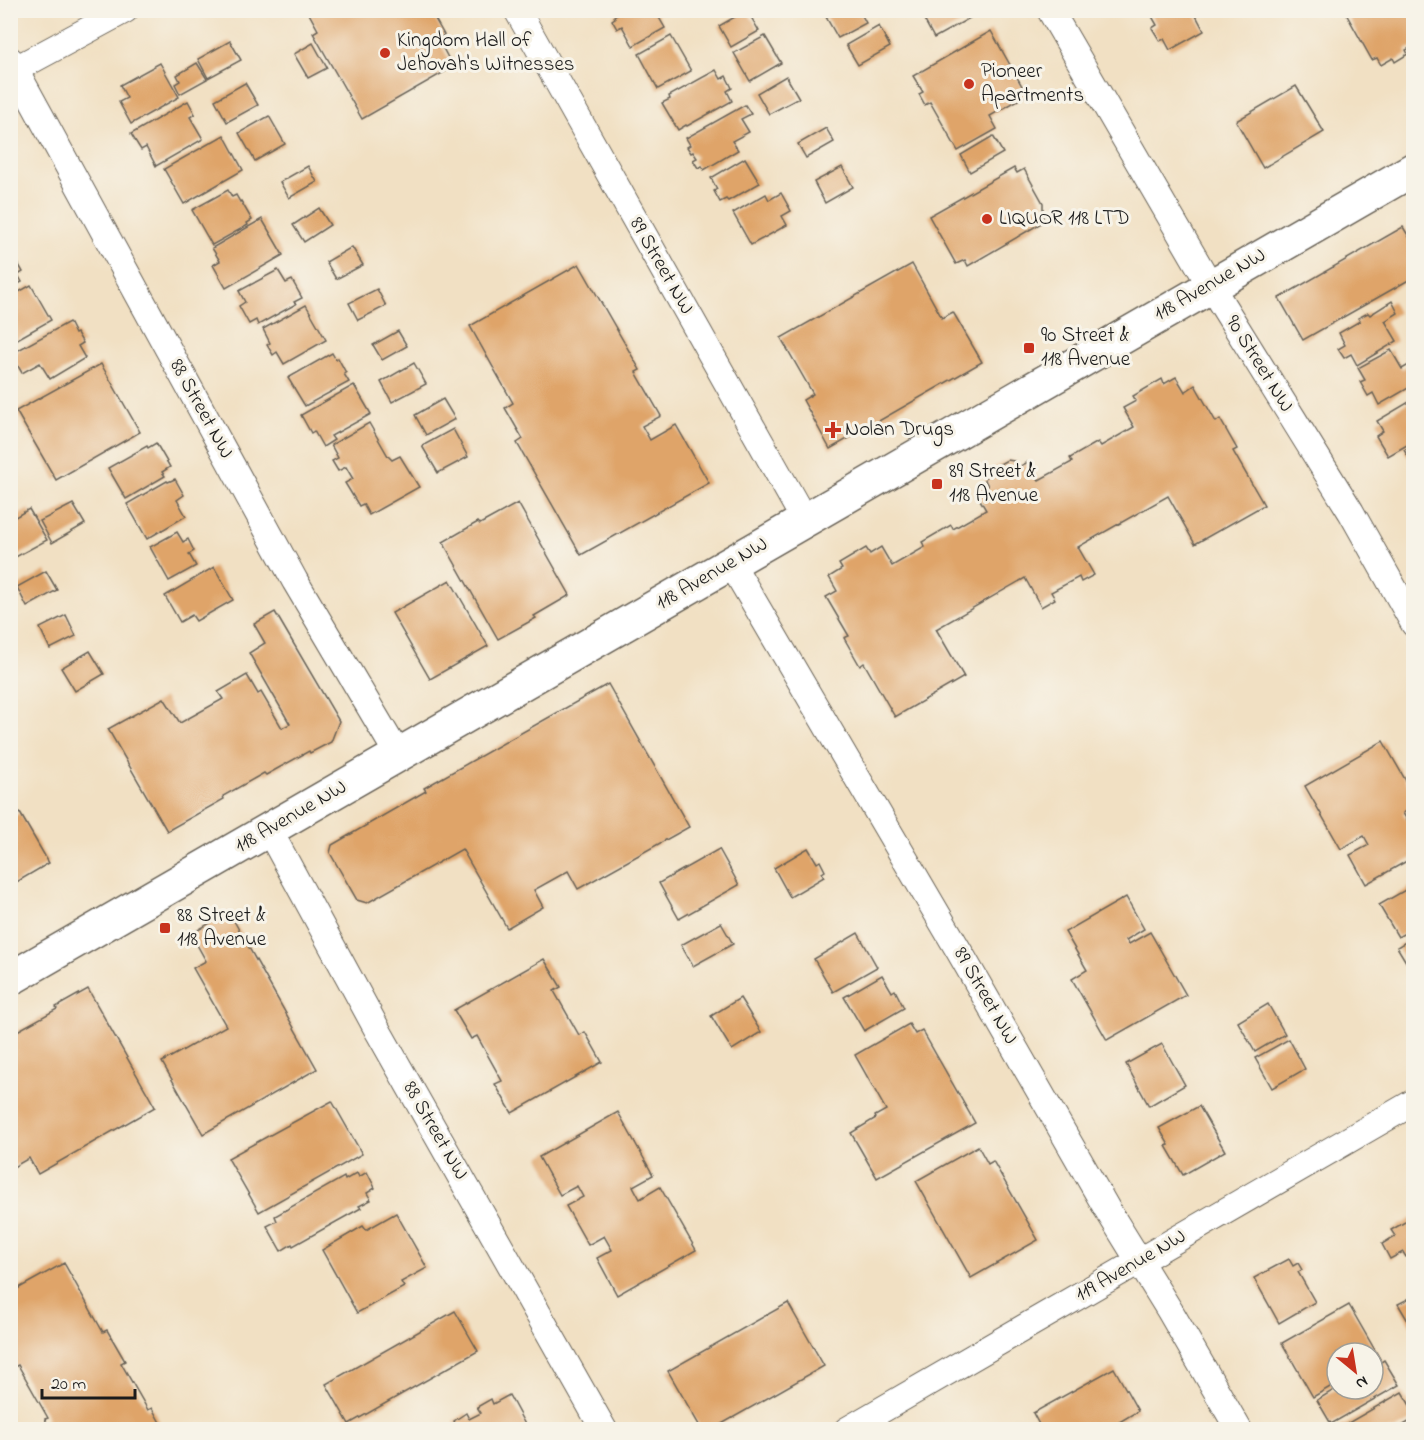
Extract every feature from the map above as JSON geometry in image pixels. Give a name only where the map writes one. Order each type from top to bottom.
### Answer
[{"type":"main road","name":"118 Avenue NW","points":[[10,979],[1413,169]]},
{"type":"street","points":[[12,67],[125,10]]},
{"type":"street","name":"89 Street NW","points":[[517,10],[805,520]]},
{"type":"street","name":"90 Street NW","points":[[1050,10],[1210,285],[1352,512],[1413,624]]},
{"type":"street","name":"88 Street NW","points":[[12,67],[295,581],[398,755]]},
{"type":"street","name":"89 Street NW","points":[[731,563],[1107,1209],[1239,1430]]},
{"type":"street","name":"88 Street NW","points":[[268,830],[384,1041],[604,1430]]},
{"type":"street","name":"119 Avenue NW","points":[[847,1430],[1413,1102]]},
{"type":"building","name":"Kingdom Hall of Jehovah's Witnesses","points":[[307,10],[430,10],[444,35],[438,39],[453,67],[362,119],[313,33],[318,30]]},
{"type":"building","points":[[623,10],[664,10],[657,14],[665,28],[633,46],[622,26],[617,29],[612,20]]},
{"type":"building","points":[[747,10],[759,31],[731,47],[719,26]]},
{"type":"building","points":[[838,10],[859,10],[866,23],[838,38],[826,17]]},
{"type":"building","points":[[919,10],[970,10],[971,12],[968,14],[970,18],[934,38]]},
{"type":"building","points":[[1154,10],[1193,10],[1204,31],[1170,50],[1164,39],[1160,41],[1152,28],[1157,25],[1150,13]]},
{"type":"building","points":[[1344,10],[1414,10],[1414,46],[1406,50],[1408,54],[1395,62],[1393,58],[1381,65],[1377,58],[1372,60]]},
{"type":"building","points":[[879,26],[890,47],[858,65],[846,45]]},
{"type":"building","name":"Pioneer Apartments","points":[[991,31],[1027,95],[990,116],[997,129],[958,151],[930,102],[925,105],[919,94],[923,92],[913,76]]},
{"type":"building","points":[[671,36],[691,71],[658,89],[639,54]]},
{"type":"building","points":[[765,36],[781,63],[750,81],[734,53]]},
{"type":"building","points":[[230,41],[241,60],[208,78],[198,59]]},
{"type":"building","points":[[313,43],[327,68],[308,78],[294,54]]},
{"type":"building","points":[[160,63],[179,97],[131,124],[119,102],[127,98],[120,85]]},
{"type":"building","points":[[197,63],[207,79],[180,94],[175,84],[180,81],[177,75]]},
{"type":"building","points":[[716,70],[721,79],[726,76],[732,88],[727,91],[732,101],[678,130],[662,103],[670,99],[669,96]]},
{"type":"building","points":[[786,76],[799,98],[769,114],[757,93]]},
{"type":"building","points":[[245,83],[258,105],[227,122],[215,100]]},
{"type":"building","points":[[1296,86],[1324,132],[1263,168],[1236,121]]},
{"type":"building","points":[[188,101],[195,114],[190,117],[203,139],[156,166],[146,147],[141,150],[131,134]]},
{"type":"building","points":[[745,105],[751,114],[741,119],[749,132],[732,141],[738,150],[704,170],[702,166],[698,168],[693,160],[697,158],[687,147],[690,145],[686,138]]},
{"type":"building","points":[[269,116],[285,144],[255,161],[239,133]]},
{"type":"building","points":[[826,128],[834,142],[806,158],[798,144]]},
{"type":"building","points":[[224,135],[243,170],[184,204],[164,169]]},
{"type":"building","points":[[993,136],[1003,153],[970,172],[961,155]]},
{"type":"building","points":[[745,158],[760,183],[728,201],[726,199],[720,202],[711,178]]},
{"type":"building","points":[[308,166],[317,182],[289,198],[280,182]]},
{"type":"building","points":[[842,167],[853,187],[825,203],[814,182]]},
{"type":"building","name":"LIQUOR 118 LTD","points":[[1014,168],[1017,173],[1024,169],[1043,203],[1043,222],[968,266],[965,260],[956,264],[929,216]]},
{"type":"building","points":[[228,190],[232,197],[236,195],[241,201],[252,220],[247,223],[248,225],[212,245],[192,210]]},
{"type":"building","points":[[781,193],[791,211],[782,216],[787,225],[751,245],[733,213],[766,194],[769,200]]},
{"type":"building","points":[[319,208],[330,225],[304,242],[293,225]]},
{"type":"building","points":[[262,219],[283,255],[226,288],[213,265],[220,261],[212,248]]},
{"type":"building","points":[[1403,227],[1414,245],[1414,277],[1303,340],[1279,298]]},
{"type":"building","points":[[10,243],[15,251],[12,253],[23,272],[18,275],[22,282],[10,288]]},
{"type":"building","points":[[352,247],[363,265],[336,279],[326,262]]},
{"type":"building","points":[[579,264],[640,370],[636,372],[661,416],[642,426],[650,440],[676,425],[709,483],[581,555],[517,443],[523,439],[505,408],[513,403],[470,326]]},
{"type":"building","points":[[912,264],[942,318],[953,312],[982,362],[830,449],[803,400],[813,394],[781,338]]},
{"type":"building","points":[[278,270],[286,283],[292,280],[302,298],[294,302],[296,304],[258,325],[256,320],[249,324],[239,306],[245,302],[239,291]]},
{"type":"building","points":[[31,285],[51,320],[12,342],[10,340],[10,297]]},
{"type":"building","points":[[377,289],[386,306],[358,320],[349,303]]},
{"type":"building","points":[[1392,301],[1398,313],[1385,321],[1397,341],[1357,365],[1351,354],[1344,358],[1338,349],[1345,345],[1339,333],[1360,321],[1358,318],[1368,313],[1370,315]]},
{"type":"building","points":[[306,305],[326,340],[284,364],[277,352],[273,355],[267,345],[270,343],[263,329]]},
{"type":"building","points":[[69,322],[83,343],[78,346],[85,358],[50,379],[40,363],[22,373],[11,354]]},
{"type":"building","points":[[398,331],[407,346],[382,360],[373,345]]},
{"type":"building","points":[[1391,350],[1402,369],[1414,362],[1414,388],[1410,387],[1379,405],[1373,393],[1368,396],[1360,382],[1365,380],[1358,368]]},
{"type":"building","points":[[332,353],[336,360],[338,358],[349,382],[305,406],[288,378]]},
{"type":"building","points":[[414,363],[426,384],[392,402],[381,382]]},
{"type":"building","points":[[101,364],[140,432],[56,480],[16,411]]},
{"type":"building","points":[[1176,377],[1185,392],[1195,385],[1216,422],[1220,419],[1237,449],[1233,451],[1264,505],[1195,544],[1168,496],[1078,547],[1094,575],[1081,582],[1079,577],[1051,592],[1055,599],[1041,607],[1025,578],[936,629],[964,677],[895,717],[864,663],[860,666],[844,638],[849,636],[826,597],[837,591],[829,577],[842,569],[839,564],[866,548],[870,554],[881,547],[892,566],[925,547],[922,542],[951,525],[953,529],[986,510],[976,493],[988,486],[985,480],[987,471],[1007,460],[1014,461],[1017,468],[1028,462],[1039,480],[1072,462],[1070,458],[1098,442],[1101,446],[1134,427],[1123,408],[1136,401],[1133,396],[1162,379],[1164,384]]},
{"type":"building","points":[[354,385],[371,414],[331,436],[334,440],[323,447],[314,431],[311,433],[301,415]]},
{"type":"building","points":[[443,399],[455,419],[426,435],[415,415]]},
{"type":"building","points":[[1414,399],[1414,441],[1388,456],[1376,436],[1383,431],[1377,421]]},
{"type":"building","points":[[369,423],[388,456],[392,460],[400,456],[419,487],[369,515],[363,504],[359,506],[345,483],[353,479],[346,467],[338,471],[332,461],[338,458],[331,445]]},
{"type":"building","points":[[453,429],[468,457],[438,473],[422,446]]},
{"type":"building","points":[[156,443],[170,467],[162,472],[165,476],[126,499],[108,468]]},
{"type":"building","points":[[1414,445],[1414,466],[1404,450]]},
{"type":"building","points":[[175,479],[184,495],[177,500],[186,516],[147,539],[127,504],[167,481]]},
{"type":"building","points":[[518,503],[570,595],[534,616],[536,618],[498,639],[443,542]]},
{"type":"building","points":[[73,504],[85,524],[52,543],[40,521]]},
{"type":"building","points":[[29,509],[47,540],[10,560],[10,520]]},
{"type":"building","points":[[177,532],[183,542],[188,539],[194,551],[189,554],[196,566],[169,581],[150,547]]},
{"type":"building","points":[[214,567],[233,600],[196,621],[192,615],[180,622],[165,596]]},
{"type":"building","points":[[46,571],[57,590],[27,607],[17,587]]},
{"type":"building","points":[[450,580],[488,646],[430,679],[392,613]]},
{"type":"building","points":[[275,612],[339,721],[331,742],[310,753],[309,751],[266,775],[264,773],[167,831],[108,729],[164,698],[180,723],[223,699],[218,692],[247,675],[258,694],[261,692],[282,728],[290,724],[249,653],[265,643],[254,624]]},
{"type":"building","points":[[66,615],[76,636],[50,649],[40,628]]},
{"type":"building","points":[[90,651],[104,674],[75,691],[61,668]]},
{"type":"building","points":[[608,684],[689,827],[578,889],[568,871],[534,890],[543,907],[507,928],[462,849],[367,903],[357,900],[330,853],[332,845],[426,791],[424,788]]},
{"type":"building","points":[[1383,741],[1414,795],[1414,807],[1403,813],[1414,832],[1414,857],[1366,884],[1350,855],[1369,845],[1364,836],[1341,849],[1305,786]]},
{"type":"building","points":[[20,813],[49,863],[10,886],[10,818]]},
{"type":"building","points":[[808,848],[817,863],[820,861],[825,871],[822,873],[824,877],[790,897],[774,868]]},
{"type":"building","points":[[719,849],[739,885],[679,919],[659,883]]},
{"type":"building","points":[[1414,885],[1414,928],[1398,937],[1379,905]]},
{"type":"building","points":[[1126,897],[1144,929],[1126,940],[1129,944],[1150,932],[1186,995],[1107,1040],[1072,979],[1087,970],[1065,932]]},
{"type":"building","points":[[229,912],[317,1069],[203,1134],[162,1062],[226,1026],[193,968],[206,961],[191,934]]},
{"type":"building","points":[[721,923],[733,944],[693,966],[681,945]]},
{"type":"building","points":[[858,933],[877,967],[833,992],[814,959]]},
{"type":"building","points":[[1414,937],[1414,975],[1397,947]]},
{"type":"building","points":[[544,959],[561,987],[554,991],[579,1035],[585,1032],[602,1062],[512,1113],[495,1084],[502,1081],[477,1036],[471,1039],[454,1010]]},
{"type":"building","points":[[882,975],[892,992],[895,990],[904,1008],[864,1031],[844,997]]},
{"type":"building","points":[[88,989],[155,1107],[38,1174],[29,1158],[10,1169],[10,1035]]},
{"type":"building","points":[[740,998],[761,1032],[732,1050],[711,1016]]},
{"type":"building","points":[[1268,1004],[1285,1034],[1255,1052],[1238,1022]]},
{"type":"building","points":[[909,1024],[915,1034],[922,1030],[975,1123],[877,1178],[851,1133],[886,1110],[855,1055]]},
{"type":"building","points":[[1289,1039],[1305,1069],[1272,1088],[1255,1058]]},
{"type":"building","points":[[1162,1044],[1185,1085],[1149,1106],[1126,1064]]},
{"type":"building","points":[[332,1101],[362,1154],[259,1212],[228,1158]]},
{"type":"building","points":[[1199,1106],[1225,1151],[1183,1175],[1166,1146],[1169,1145],[1159,1128]]},
{"type":"building","points":[[618,1112],[653,1175],[633,1186],[640,1199],[660,1187],[696,1250],[617,1295],[597,1258],[612,1250],[604,1236],[588,1245],[566,1206],[583,1197],[577,1186],[560,1195],[539,1157]]},
{"type":"building","points":[[978,1146],[988,1164],[993,1161],[1038,1240],[971,1278],[916,1181]]},
{"type":"building","points":[[367,1172],[375,1188],[367,1193],[371,1200],[359,1206],[361,1208],[281,1251],[267,1226],[277,1221],[275,1216],[344,1177],[345,1180],[357,1173],[359,1177]]},
{"type":"building","points":[[396,1213],[427,1268],[401,1282],[404,1287],[357,1313],[322,1250],[363,1226],[366,1230]]},
{"type":"building","points":[[1412,1218],[1414,1220],[1414,1252],[1406,1257],[1403,1252],[1390,1259],[1382,1244],[1395,1236],[1391,1230]]},
{"type":"building","points":[[1289,1259],[1293,1266],[1298,1263],[1302,1270],[1298,1272],[1315,1302],[1279,1323],[1254,1278]]},
{"type":"building","points":[[64,1263],[103,1332],[107,1330],[125,1361],[121,1363],[148,1410],[152,1408],[164,1430],[51,1430],[45,1419],[48,1418],[18,1365],[14,1367],[10,1360],[10,1293]]},
{"type":"building","points":[[1414,1296],[1414,1331],[1398,1304]]},
{"type":"building","points":[[788,1303],[824,1366],[711,1430],[702,1430],[668,1371]]},
{"type":"building","points":[[1349,1305],[1370,1341],[1325,1341],[1325,1390],[1313,1397],[1282,1343]]},
{"type":"building","points":[[455,1311],[478,1351],[349,1424],[326,1384]]},
{"type":"building","points":[[1385,1362],[1399,1385],[1385,1393]]},
{"type":"building","points":[[1114,1368],[1138,1411],[1106,1430],[1042,1430],[1033,1413]]},
{"type":"building","points":[[1402,1392],[1414,1412],[1414,1419],[1395,1430],[1336,1430]]},
{"type":"building","points":[[509,1395],[528,1430],[449,1430],[456,1426],[454,1421],[466,1413],[469,1419],[481,1413],[477,1407],[491,1399],[493,1404]]},
{"type":"building","points":[[1325,1395],[1325,1401],[1371,1401],[1331,1424],[1317,1400]]},
{"type":"place","name":"Kingdom Hall of Jehovah's Witnesses","points":[[385,53]]},
{"type":"place","name":"Pioneer Apartments","points":[[969,84]]},
{"type":"place","name":"LIQUOR 118 LTD","points":[[987,219]]},
{"type":"place","name":"90 Street & 118 Avenue","points":[[1029,348]]},
{"type":"place","name":"Nolan Drugs","points":[[833,430]]},
{"type":"place","name":"89 Street & 118 Avenue","points":[[937,484]]},
{"type":"place","name":"88 Street & 118 Avenue","points":[[165,928]]}]
